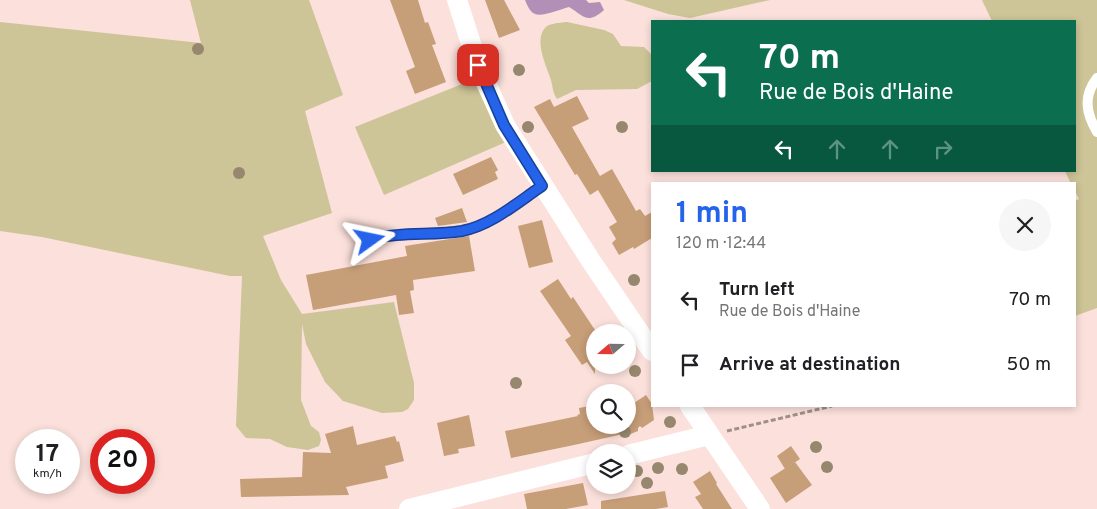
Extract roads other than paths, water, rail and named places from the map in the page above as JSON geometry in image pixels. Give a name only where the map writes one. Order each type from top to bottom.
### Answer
[{"type":"street","points":[[457,0],[478,65],[512,139],[651,350]]},
{"type":"street","points":[[691,407],[760,509]]},
{"type":"street","points":[[636,453],[709,435]]},
{"type":"street","points":[[409,509],[586,465]]},
{"type":"lane","points":[[1097,78],[1092,84],[1087,109],[1090,120],[1097,132]]},
{"type":"lane","points":[[370,240],[386,235],[461,231],[480,226],[542,186]]}]
